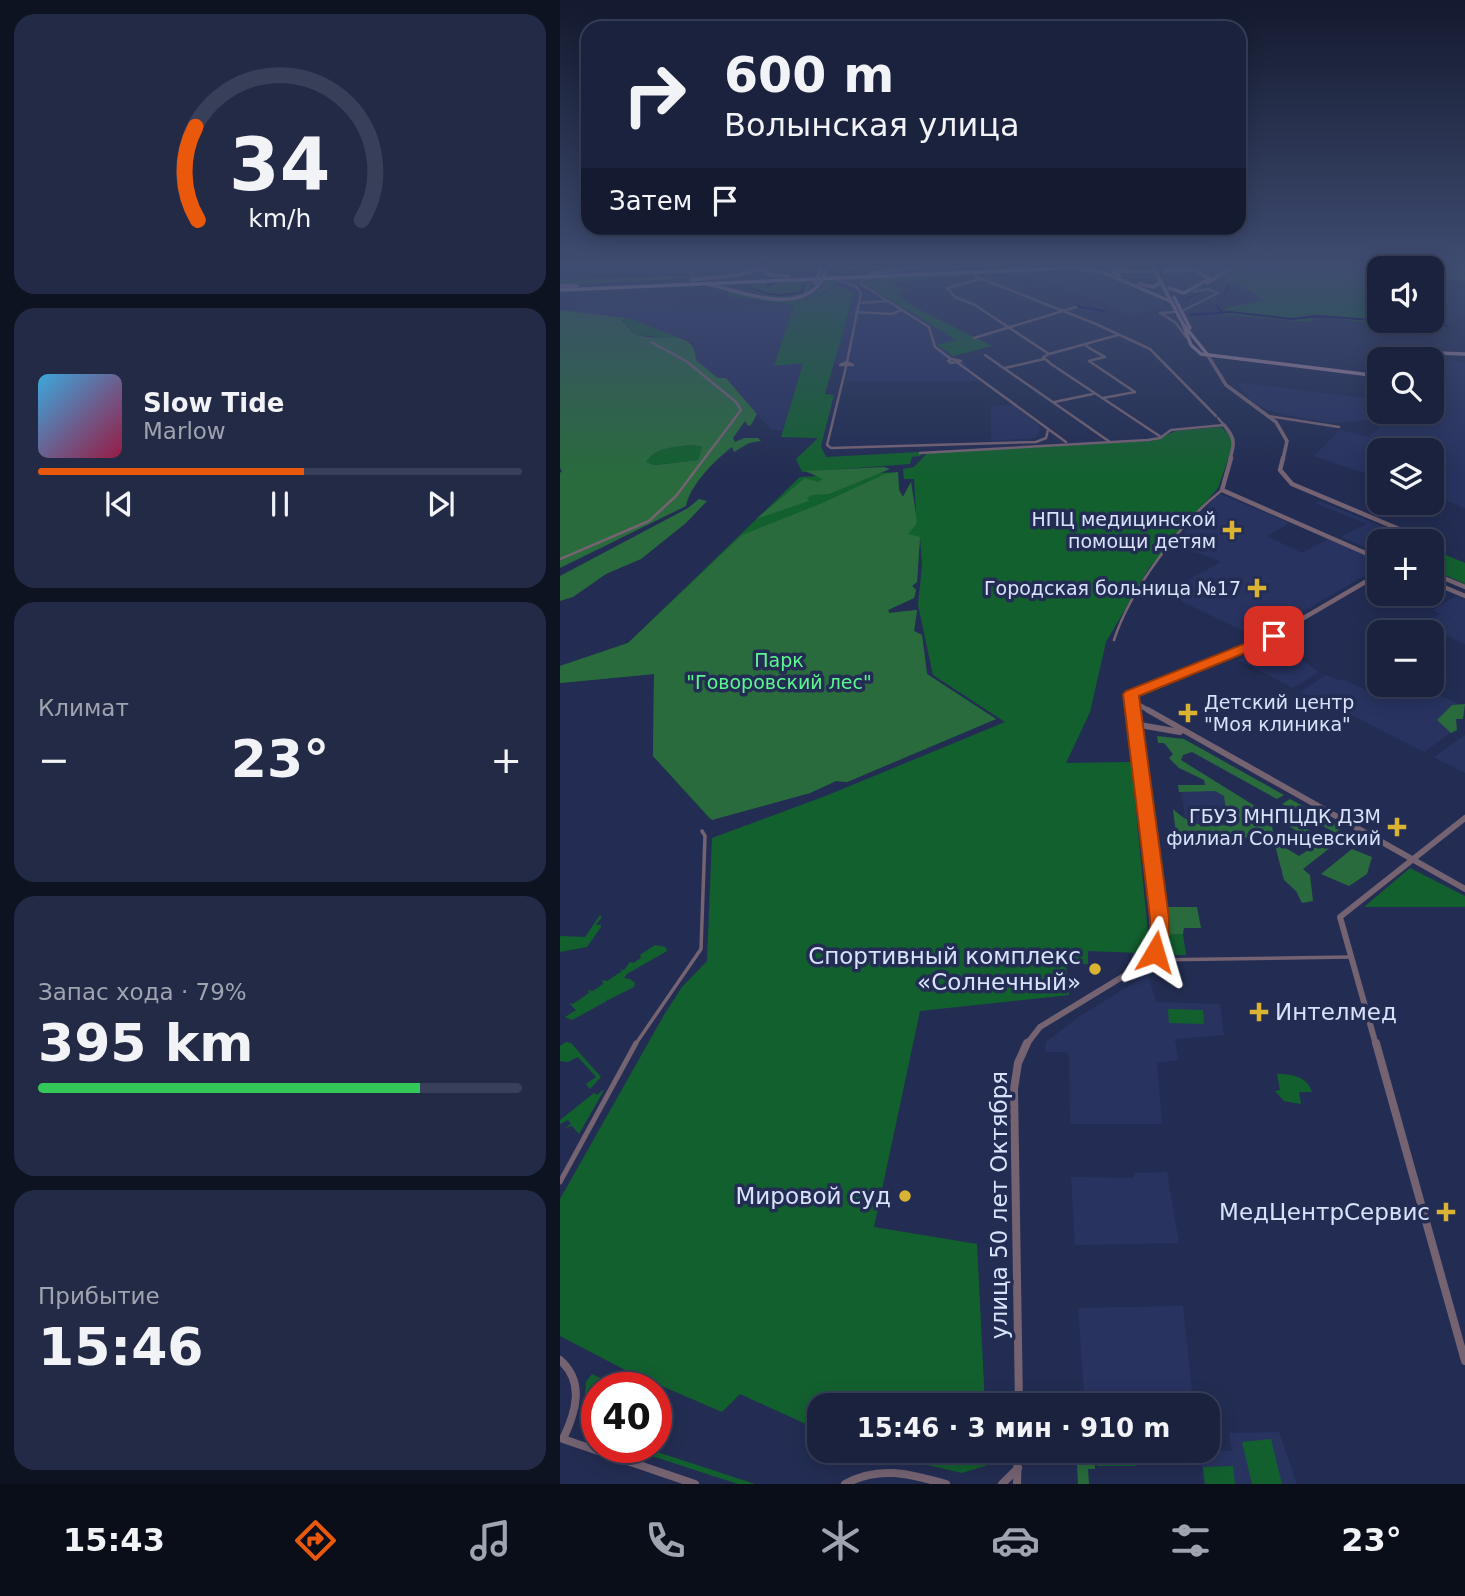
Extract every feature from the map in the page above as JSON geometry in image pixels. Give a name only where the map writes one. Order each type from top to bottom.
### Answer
[{"type":"main road","points":[[1193,336],[1207,354]]},
{"type":"main road","points":[[1195,336],[1207,354]]},
{"type":"main road","points":[[1186,337],[1195,350],[1207,354],[1367,374]]},
{"type":"main road","points":[[1444,353],[1465,354]]},
{"type":"street","points":[[847,362],[852,336]]},
{"type":"street","points":[[932,336],[935,347],[951,359],[961,360],[958,363],[1066,442]]},
{"type":"street","points":[[974,338],[980,336]]},
{"type":"street","points":[[1022,336],[1049,354]]},
{"type":"street","points":[[1005,369],[1116,336]]},
{"type":"street","points":[[1114,640],[1121,621],[1151,570],[1223,487],[1235,442],[1233,435],[1217,417],[1150,349],[1123,336]]},
{"type":"street","points":[[560,559],[649,521],[676,496],[741,410],[736,402],[686,361],[651,342]]},
{"type":"street","points":[[1086,346],[1105,357],[1090,361],[1135,392],[1101,399]]},
{"type":"street","points":[[1207,354],[1226,385],[1276,422],[1287,441],[1280,470],[1292,484],[1399,529]]},
{"type":"street","points":[[985,355],[1112,443]]},
{"type":"street","points":[[1044,358],[1093,394],[1161,437]]},
{"type":"street","points":[[847,362],[853,365],[846,367],[840,364],[847,362]]},
{"type":"street","points":[[846,367],[827,445],[831,448],[1037,442],[1046,438],[1048,430]]},
{"type":"street","points":[[1053,402],[1093,394]]},
{"type":"street","points":[[1266,415],[1339,427]]},
{"type":"street","points":[[1276,422],[1278,419],[1286,419]]},
{"type":"street","points":[[920,453],[1112,443],[1161,437],[1171,430],[1223,425]]},
{"type":"street","points":[[1223,487],[1367,552]]},
{"type":"street","points":[[1444,578],[1465,587]]},
{"type":"street","points":[[1352,957],[1150,960],[1159,941],[1160,918],[1130,699],[1132,693],[1265,640],[1367,581]]},
{"type":"street","points":[[1444,587],[1465,596]]},
{"type":"street","points":[[1130,699],[1189,736],[1465,889]]},
{"type":"street","points":[[1132,709],[1149,712]]},
{"type":"street","points":[[1134,724],[1189,736]]},
{"type":"street","points":[[1134,734],[1150,729]]},
{"type":"street","points":[[1465,818],[1340,918],[1465,1361]]},
{"type":"street","points":[[560,1182],[643,1031],[701,949],[705,837],[702,831]]},
{"type":"street","name":"улица 50 лет Октября","points":[[1019,1393],[1014,1089],[1017,1063],[1027,1043],[1040,1027],[1150,960]]},
{"type":"street","points":[[560,1360],[574,1377],[576,1401],[573,1418],[561,1440],[695,1484]]},
{"type":"street","points":[[1017,1484],[1018,1463]]},
{"type":"street","points":[[1002,1484],[1018,1468]]},
{"type":"street","points":[[845,1484],[861,1475],[889,1470],[946,1484]]},
{"type":"shaded area","points":[[676,336],[784,336],[775,366],[803,363],[783,430],[771,430],[726,378],[718,378],[696,360],[691,342]]},
{"type":"shaded area","points":[[841,336],[949,336],[957,341],[938,346],[968,365],[958,365],[977,381],[846,382],[849,368],[856,364],[833,364]]},
{"type":"shaded area","points":[[1450,360],[1465,363],[1465,508],[1444,500],[1444,438],[1367,438],[1367,474],[1314,456],[1340,430],[1369,437],[1382,425],[1444,424],[1444,366]]},
{"type":"shaded area","points":[[1236,382],[1367,398],[1367,420],[1331,423],[1268,410],[1252,402]]},
{"type":"shaded area","points":[[1014,405],[1040,426],[1039,434],[1034,438],[991,441],[991,406]]},
{"type":"shaded area","name":"Городская больница №17","points":[[1218,493],[1290,523],[1267,536],[1302,553],[1328,539],[1367,555],[1367,574],[1258,638],[1164,593],[1221,562],[1199,553],[1171,548]]},
{"type":"shaded area","points":[[1319,501],[1389,529],[1367,529],[1367,548],[1341,537],[1366,524],[1315,503]]},
{"type":"shaded area","points":[[1456,596],[1465,599],[1465,644],[1444,635],[1444,620],[1433,620],[1441,614],[1433,610],[1444,606]]},
{"type":"shaded area","points":[[1271,645],[1319,672],[1293,688],[1238,660],[1257,649]]},
{"type":"shaded area","points":[[1326,675],[1340,681],[1343,679],[1367,691],[1367,697],[1444,697],[1459,704],[1436,721],[1454,730],[1424,752],[1322,700],[1300,692]]},
{"type":"shaded area","points":[[1465,735],[1465,773],[1434,757]]},
{"type":"shaded area","points":[[1180,786],[1211,786],[1271,820],[1274,834],[1188,833]]},
{"type":"shaded area","points":[[1148,974],[1156,1002],[1220,1004],[1224,1035],[1175,1039],[1178,1060],[1157,1063],[1162,1124],[1070,1124],[1069,1056],[1066,1052],[1045,1052],[1046,1042],[1077,1018]]},
{"type":"shaded area","points":[[1167,1172],[1179,1243],[1075,1245],[1071,1177],[1134,1178],[1135,1173]]},
{"type":"shaded area","points":[[1183,1306],[1192,1391],[1084,1393],[1078,1308]]},
{"type":"shaded area","points":[[1279,1432],[1297,1484],[1204,1484],[1201,1463],[1220,1463],[1220,1451],[1232,1451],[1229,1433]]},
{"type":"green space","points":[[560,336],[683,339],[694,349],[696,360],[718,378],[726,378],[757,414],[751,425],[748,426],[745,421],[733,438],[735,442],[744,438],[758,438],[761,441],[749,443],[734,452],[732,447],[725,452],[692,490],[686,506],[560,568]],"holes":[[[692,445],[702,447],[698,460],[655,465],[646,462],[655,453]]]},
{"type":"green space","points":[[651,336],[676,336],[683,339]]},
{"type":"green space","points":[[784,336],[842,336],[825,394],[834,395],[821,446],[826,457],[919,452],[921,456],[912,457],[910,464],[802,472],[796,459],[818,438],[781,437],[803,363],[774,366]]},
{"type":"green space","points":[[950,336],[973,336],[992,346],[954,356],[937,345],[956,340]]},
{"type":"green space","points":[[1221,427],[1235,439],[1218,488],[1149,568],[1106,642],[1090,712],[1066,763],[1131,762],[1149,942],[1140,953],[1088,951],[1088,964],[1066,965],[1069,995],[920,1011],[874,1227],[977,1244],[984,1393],[807,1393],[807,1425],[740,1394],[722,1412],[672,1390],[672,1372],[629,1372],[560,1336],[560,1199],[664,1015],[682,987],[707,961],[712,838],[828,795],[1005,722],[933,675],[918,605],[922,565],[920,537],[917,582],[912,586],[916,590],[914,598],[888,610],[889,613],[917,610],[914,631],[922,635],[927,674],[996,719],[847,782],[836,781],[810,793],[710,819],[653,756],[654,674],[560,683],[560,666],[628,643],[800,477],[898,472],[899,490],[903,497],[911,482],[916,513],[914,479],[904,479],[903,469],[914,467],[927,453],[1152,441],[1176,431]]},
{"type":"green space","points":[[692,445],[702,447],[698,460],[655,465],[645,462],[660,451]]},
{"type":"green space","points":[[884,467],[890,469],[829,494],[812,495],[807,498],[809,501],[756,519],[805,478],[818,482],[823,479],[805,471]]},
{"type":"green space","name":"Парк \"Говоровский лес\"","points":[[898,472],[899,490],[903,497],[911,482],[917,523],[908,534],[920,537],[917,582],[912,586],[916,590],[914,598],[888,610],[889,613],[917,610],[914,631],[922,635],[927,674],[996,719],[847,782],[836,781],[810,793],[712,820],[653,756],[654,674],[560,683],[560,666],[628,643],[742,535],[885,474]]},
{"type":"green space","points":[[699,499],[707,501],[686,523],[641,559],[606,574],[573,597],[560,601],[560,576],[688,508]]},
{"type":"green space","points":[[1444,554],[1465,563],[1465,584],[1444,574]]},
{"type":"green space","points":[[1465,704],[1463,719],[1456,719],[1457,730],[1451,733],[1437,720],[1452,705]]},
{"type":"green space","points":[[1157,736],[1184,739],[1284,795],[1277,799],[1192,752],[1183,755],[1181,760],[1271,816],[1273,834],[1206,843],[1204,838],[1190,832],[1185,843],[1177,843],[1173,809],[1198,824],[1228,825],[1224,796],[1215,791],[1179,792],[1178,785],[1205,785],[1204,780],[1179,768],[1169,758],[1173,754],[1164,743],[1158,743]]},
{"type":"green space","points":[[1290,799],[1342,827],[1336,833],[1282,804]]},
{"type":"green space","points":[[1280,813],[1326,840],[1331,847],[1303,869],[1310,875],[1313,901],[1302,903],[1296,891],[1284,880],[1274,841],[1299,856],[1318,844],[1279,820]]},
{"type":"green space","points":[[1352,849],[1372,857],[1367,874],[1349,886],[1321,874]]},
{"type":"green space","points":[[1410,868],[1465,896],[1465,907],[1364,907]]},
{"type":"green space","points":[[1164,907],[1197,907],[1201,928],[1184,928],[1183,934],[1167,935]]},
{"type":"green space","points":[[600,915],[602,917],[596,925],[601,927],[587,947],[560,952],[560,936],[585,937]]},
{"type":"green space","points":[[1183,934],[1186,955],[1161,955],[1167,935]]},
{"type":"green space","points":[[655,945],[666,947],[667,951],[627,974],[624,978],[635,983],[634,987],[606,999],[607,1001],[572,1020],[565,1017],[576,1010],[569,1003],[573,1004],[589,993],[588,990],[593,991],[603,984],[602,980],[607,981],[622,971],[620,969],[624,970],[630,962],[641,958],[640,955]]},
{"type":"green space","points":[[1168,1009],[1203,1010],[1204,1024],[1169,1023]]},
{"type":"green space","points":[[566,1042],[571,1043],[601,1077],[590,1089],[586,1084],[596,1077],[578,1057],[568,1062],[560,1061],[560,1046]]},
{"type":"green space","points":[[1277,1074],[1293,1075],[1302,1079],[1312,1092],[1299,1092],[1301,1104],[1284,1101],[1275,1091],[1280,1090]]},
{"type":"green space","points":[[604,1090],[579,1134],[572,1126],[564,1128],[571,1124],[568,1120],[560,1124],[560,1120],[594,1093],[597,1095]]},
{"type":"green space","points":[[1271,1439],[1282,1484],[1252,1484],[1242,1442]]},
{"type":"green space","points":[[672,1457],[755,1484],[738,1484],[672,1463]]},
{"type":"green space","points":[[919,1463],[988,1463],[962,1473]]},
{"type":"green space","points":[[1095,1463],[1095,1469],[1088,1469],[1089,1484],[1078,1484],[1077,1465],[1072,1464]]},
{"type":"green space","points":[[1097,1463],[1136,1463],[1136,1466],[1097,1466]]},
{"type":"green space","points":[[1233,1466],[1235,1484],[1205,1484],[1203,1467]]},
{"type":"place","name":"НПЦ медицинской помощи детям","points":[[1232,530]]},
{"type":"place","name":"Городская больница №17","points":[[1257,588]]},
{"type":"place","name":"Детский центр \"Моя клиника\"","points":[[1188,713]]},
{"type":"place","name":"ГБУЗ МНПЦДК ДЗМ филиал Солнцевский","points":[[1397,827]]},
{"type":"place","name":"Спортивный комплекс «Солнечный»","points":[[1095,969]]},
{"type":"place","name":"Интелмед","points":[[1259,1012]]},
{"type":"place","name":"Мировой суд","points":[[905,1196]]},
{"type":"place","name":"МедЦентрСервис","points":[[1446,1212]]},
{"type":"route","points":[[1155,952],[1159,941],[1160,918],[1130,696],[1167,678],[1274,636]]}]
